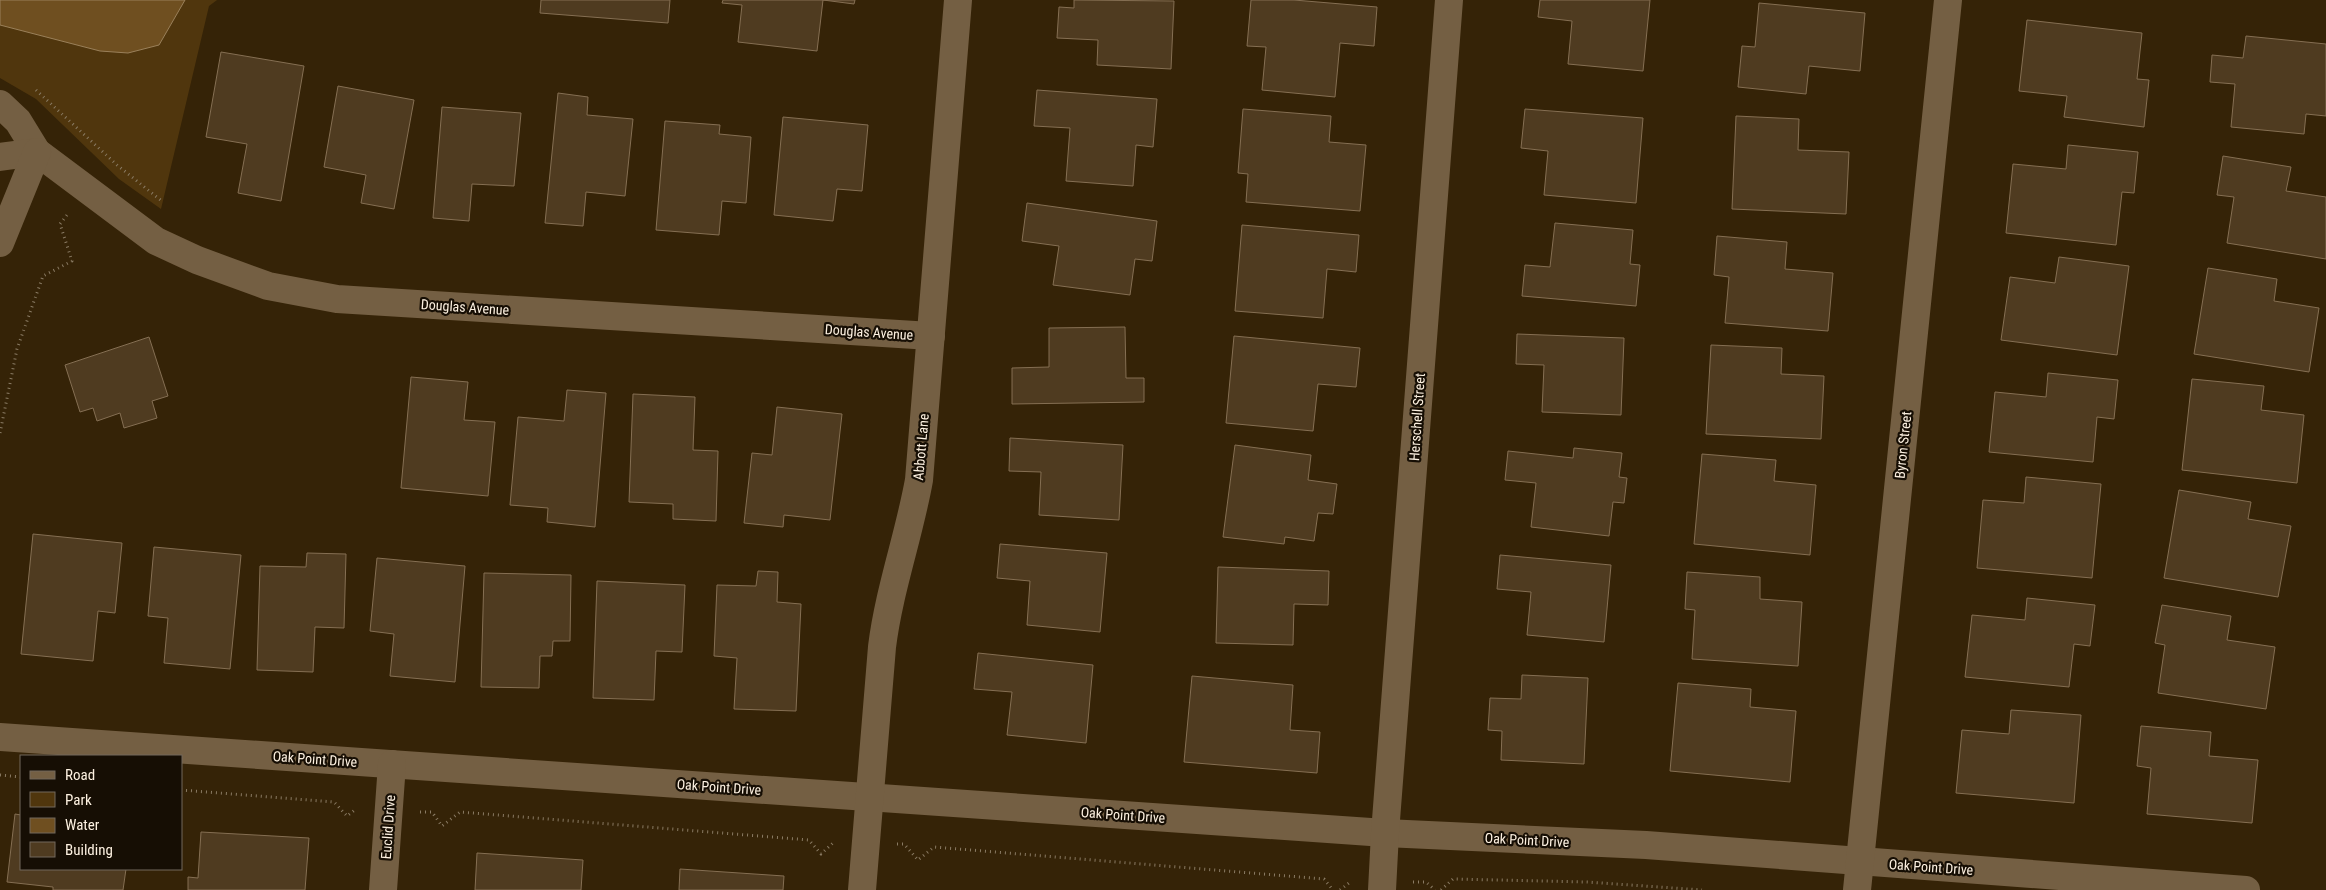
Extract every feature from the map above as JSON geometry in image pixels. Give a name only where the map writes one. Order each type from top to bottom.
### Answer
[{"type":"street","name":"Abbott Lane","points":[[862,890],[886,612],[912,517],[919,480],[958,0]]},
{"type":"street","name":"Herschell Street","points":[[1382,890],[1449,0]]},
{"type":"street","name":"Byron Street","points":[[1857,890],[1948,0]]},
{"type":"street","name":"Douglas Avenue","points":[[0,104],[18,121],[37,152],[156,241],[197,260],[268,286],[337,299],[931,336]]},
{"type":"street","points":[[0,157],[7,158],[37,152]]},
{"type":"street","points":[[0,242],[37,152]]},
{"type":"street","name":"Oak Point Drive","points":[[0,737],[1385,833],[1646,845],[2246,890]]},
{"type":"street","name":"Euclid Drive","points":[[384,890],[392,764]]},
{"type":"path","points":[[32,88],[45,97],[114,162],[163,202]]},
{"type":"path","points":[[0,433],[17,349],[43,276],[72,260],[60,224],[114,162]]},
{"type":"path","points":[[0,776],[20,777]]},
{"type":"path","points":[[182,790],[334,802],[347,816],[356,809],[432,812],[442,826],[460,812],[809,840],[821,854],[833,843],[904,844],[918,860],[934,847],[1324,879],[1333,890]]},
{"type":"path","points":[[1441,890],[1453,880],[1587,882],[1702,890]]},
{"type":"green space","points":[[0,0],[217,0],[209,6],[161,209],[119,179],[36,99],[0,78]]},
{"type":"water","points":[[0,0],[185,0],[159,45],[128,53],[100,51],[0,25]]},
{"type":"building","points":[[541,0],[670,0],[668,23],[540,13]]},
{"type":"building","points":[[723,0],[823,0],[817,51],[738,42],[742,5],[722,3]]},
{"type":"building","points":[[823,0],[855,0],[854,4]]},
{"type":"building","points":[[1074,0],[1174,1],[1171,69],[1097,65],[1098,40],[1057,38],[1059,7],[1074,8]]},
{"type":"building","points":[[1251,0],[1294,0],[1377,7],[1374,46],[1340,43],[1335,97],[1262,90],[1266,47],[1247,46]]},
{"type":"building","points":[[1540,0],[1650,0],[1643,71],[1568,64],[1572,21],[1538,17]]},
{"type":"building","points":[[1759,3],[1865,13],[1860,71],[1809,66],[1806,94],[1738,87],[1742,46],[1755,47]]},
{"type":"building","points":[[2027,20],[2142,33],[2137,79],[2149,80],[2144,127],[2064,117],[2067,96],[2019,91]]},
{"type":"building","points":[[2246,36],[2326,44],[2326,116],[2306,114],[2304,134],[2231,127],[2235,84],[2210,82],[2212,55],[2243,58]]},
{"type":"building","points":[[221,52],[304,66],[281,201],[238,193],[247,144],[206,137]]},
{"type":"building","points":[[338,86],[414,100],[394,209],[361,203],[366,175],[324,167]]},
{"type":"building","points":[[1037,90],[1157,99],[1153,147],[1136,145],[1133,186],[1066,181],[1070,128],[1034,126]]},
{"type":"building","points":[[558,93],[588,97],[587,115],[633,119],[625,196],[586,192],[583,226],[545,223]]},
{"type":"building","points":[[442,107],[521,113],[514,186],[472,184],[469,221],[433,218]]},
{"type":"building","points":[[1243,109],[1331,116],[1329,142],[1366,145],[1360,211],[1246,202],[1248,174],[1238,173]]},
{"type":"building","points":[[1525,109],[1643,118],[1636,203],[1544,195],[1548,151],[1521,148]]},
{"type":"building","points":[[1736,116],[1799,119],[1798,150],[1849,152],[1846,214],[1732,209]]},
{"type":"building","points":[[783,117],[868,125],[862,191],[837,189],[833,221],[774,215]]},
{"type":"building","points":[[665,121],[720,125],[719,134],[751,137],[746,203],[722,201],[719,235],[656,230]]},
{"type":"building","points":[[2068,145],[2138,152],[2134,193],[2122,192],[2116,245],[2006,233],[2013,164],[2066,169]]},
{"type":"building","points":[[2223,156],[2291,167],[2286,191],[2326,197],[2326,259],[2227,243],[2234,197],[2217,195]]},
{"type":"building","points":[[1027,203],[1157,221],[1152,261],[1135,259],[1130,295],[1053,285],[1059,246],[1022,241]]},
{"type":"building","points":[[1555,223],[1633,230],[1630,264],[1640,265],[1636,306],[1522,296],[1525,265],[1550,267]]},
{"type":"building","points":[[1242,225],[1359,235],[1356,272],[1327,269],[1323,318],[1235,311]]},
{"type":"building","points":[[1717,236],[1787,242],[1785,269],[1833,273],[1828,331],[1725,323],[1729,277],[1714,275]]},
{"type":"building","points":[[2059,257],[2129,266],[2117,355],[2001,340],[2010,277],[2055,283]]},
{"type":"building","points":[[2208,268],[2277,279],[2274,301],[2319,308],[2309,372],[2194,354]]},
{"type":"building","points":[[1125,327],[1126,378],[1144,378],[1144,402],[1012,404],[1012,368],[1049,367],[1049,328]]},
{"type":"building","points":[[1517,334],[1624,338],[1621,415],[1542,412],[1544,365],[1516,364]]},
{"type":"building","points":[[1234,336],[1360,348],[1356,387],[1318,384],[1313,431],[1226,423]]},
{"type":"building","points":[[149,337],[168,396],[152,401],[157,418],[124,428],[120,413],[97,421],[93,408],[80,412],[65,365]]},
{"type":"building","points":[[1711,345],[1782,348],[1781,374],[1824,376],[1821,439],[1706,434]]},
{"type":"building","points":[[2048,373],[2118,380],[2114,419],[2097,417],[2093,462],[1989,452],[1995,392],[2046,397]]},
{"type":"building","points":[[411,377],[468,382],[464,420],[495,422],[488,496],[401,488]]},
{"type":"building","points":[[2192,379],[2264,386],[2261,410],[2304,415],[2297,483],[2182,470]]},
{"type":"building","points":[[567,390],[606,393],[595,527],[547,522],[548,508],[510,505],[518,417],[564,421]]},
{"type":"building","points":[[633,394],[695,397],[693,450],[718,451],[716,521],[673,519],[673,504],[629,502]]},
{"type":"building","points":[[777,407],[842,414],[830,520],[784,515],[783,527],[744,523],[752,453],[772,455]]},
{"type":"building","points":[[1010,438],[1123,445],[1119,520],[1039,515],[1041,472],[1009,471]]},
{"type":"building","points":[[1235,445],[1311,455],[1308,480],[1337,484],[1333,514],[1318,513],[1314,541],[1285,537],[1284,544],[1223,537]]},
{"type":"building","points":[[1574,448],[1622,453],[1619,477],[1627,478],[1624,503],[1613,502],[1609,536],[1531,527],[1536,483],[1505,480],[1508,451],[1573,458]]},
{"type":"building","points":[[1702,454],[1776,460],[1774,481],[1816,485],[1810,555],[1694,544]]},
{"type":"building","points":[[2026,477],[2101,484],[2092,578],[1977,568],[1983,500],[2024,503]]},
{"type":"building","points":[[2179,490],[2251,502],[2248,519],[2291,526],[2278,597],[2164,578]]},
{"type":"building","points":[[33,534],[122,543],[115,613],[98,611],[93,661],[21,654]]},
{"type":"building","points":[[1000,544],[1107,553],[1100,632],[1027,625],[1030,581],[997,578]]},
{"type":"building","points":[[154,547],[241,555],[230,669],[164,663],[168,618],[148,616]]},
{"type":"building","points":[[307,553],[346,554],[344,628],[315,627],[313,672],[257,670],[260,566],[306,567]]},
{"type":"building","points":[[1500,555],[1611,565],[1604,642],[1527,635],[1531,592],[1497,589]]},
{"type":"building","points":[[377,558],[465,566],[455,682],[390,676],[394,634],[370,631]]},
{"type":"building","points":[[1218,567],[1329,571],[1328,605],[1294,604],[1293,645],[1216,643]]},
{"type":"building","points":[[758,571],[778,572],[777,602],[801,604],[796,711],[734,709],[737,658],[714,656],[717,585],[756,586]]},
{"type":"building","points":[[1687,572],[1760,577],[1760,599],[1802,602],[1798,666],[1692,659],[1695,610],[1685,609]]},
{"type":"building","points":[[484,573],[571,575],[570,641],[553,641],[552,656],[540,656],[539,688],[481,687]]},
{"type":"building","points":[[597,581],[685,585],[682,652],[656,651],[654,700],[593,698]]},
{"type":"building","points":[[2027,598],[2095,605],[2090,646],[2074,644],[2069,687],[1965,677],[1972,615],[2025,620]]},
{"type":"building","points":[[2162,605],[2231,616],[2227,640],[2275,647],[2266,709],[2158,693],[2165,645],[2155,643]]},
{"type":"building","points":[[978,653],[1093,665],[1086,743],[1007,735],[1012,692],[974,689]]},
{"type":"building","points":[[1522,675],[1588,678],[1584,764],[1501,760],[1502,731],[1488,730],[1490,698],[1521,699]]},
{"type":"building","points":[[1192,676],[1293,685],[1290,730],[1320,732],[1317,773],[1184,762]]},
{"type":"building","points":[[1678,683],[1751,689],[1750,707],[1796,711],[1790,782],[1670,771]]},
{"type":"building","points":[[2011,710],[2081,715],[2074,803],[1956,793],[1962,730],[2009,734]]},
{"type":"building","points":[[2141,726],[2211,732],[2209,756],[2258,760],[2252,823],[2147,814],[2151,768],[2137,766]]},
{"type":"building","points":[[15,814],[20,815],[20,870],[126,870],[123,890],[53,890],[53,887],[7,882]]},
{"type":"building","points":[[201,832],[309,838],[305,890],[188,890],[188,877],[198,878]]},
{"type":"building","points":[[477,853],[583,860],[581,890],[475,890]]},
{"type":"building","points":[[680,869],[784,876],[783,890],[679,890]]}]
